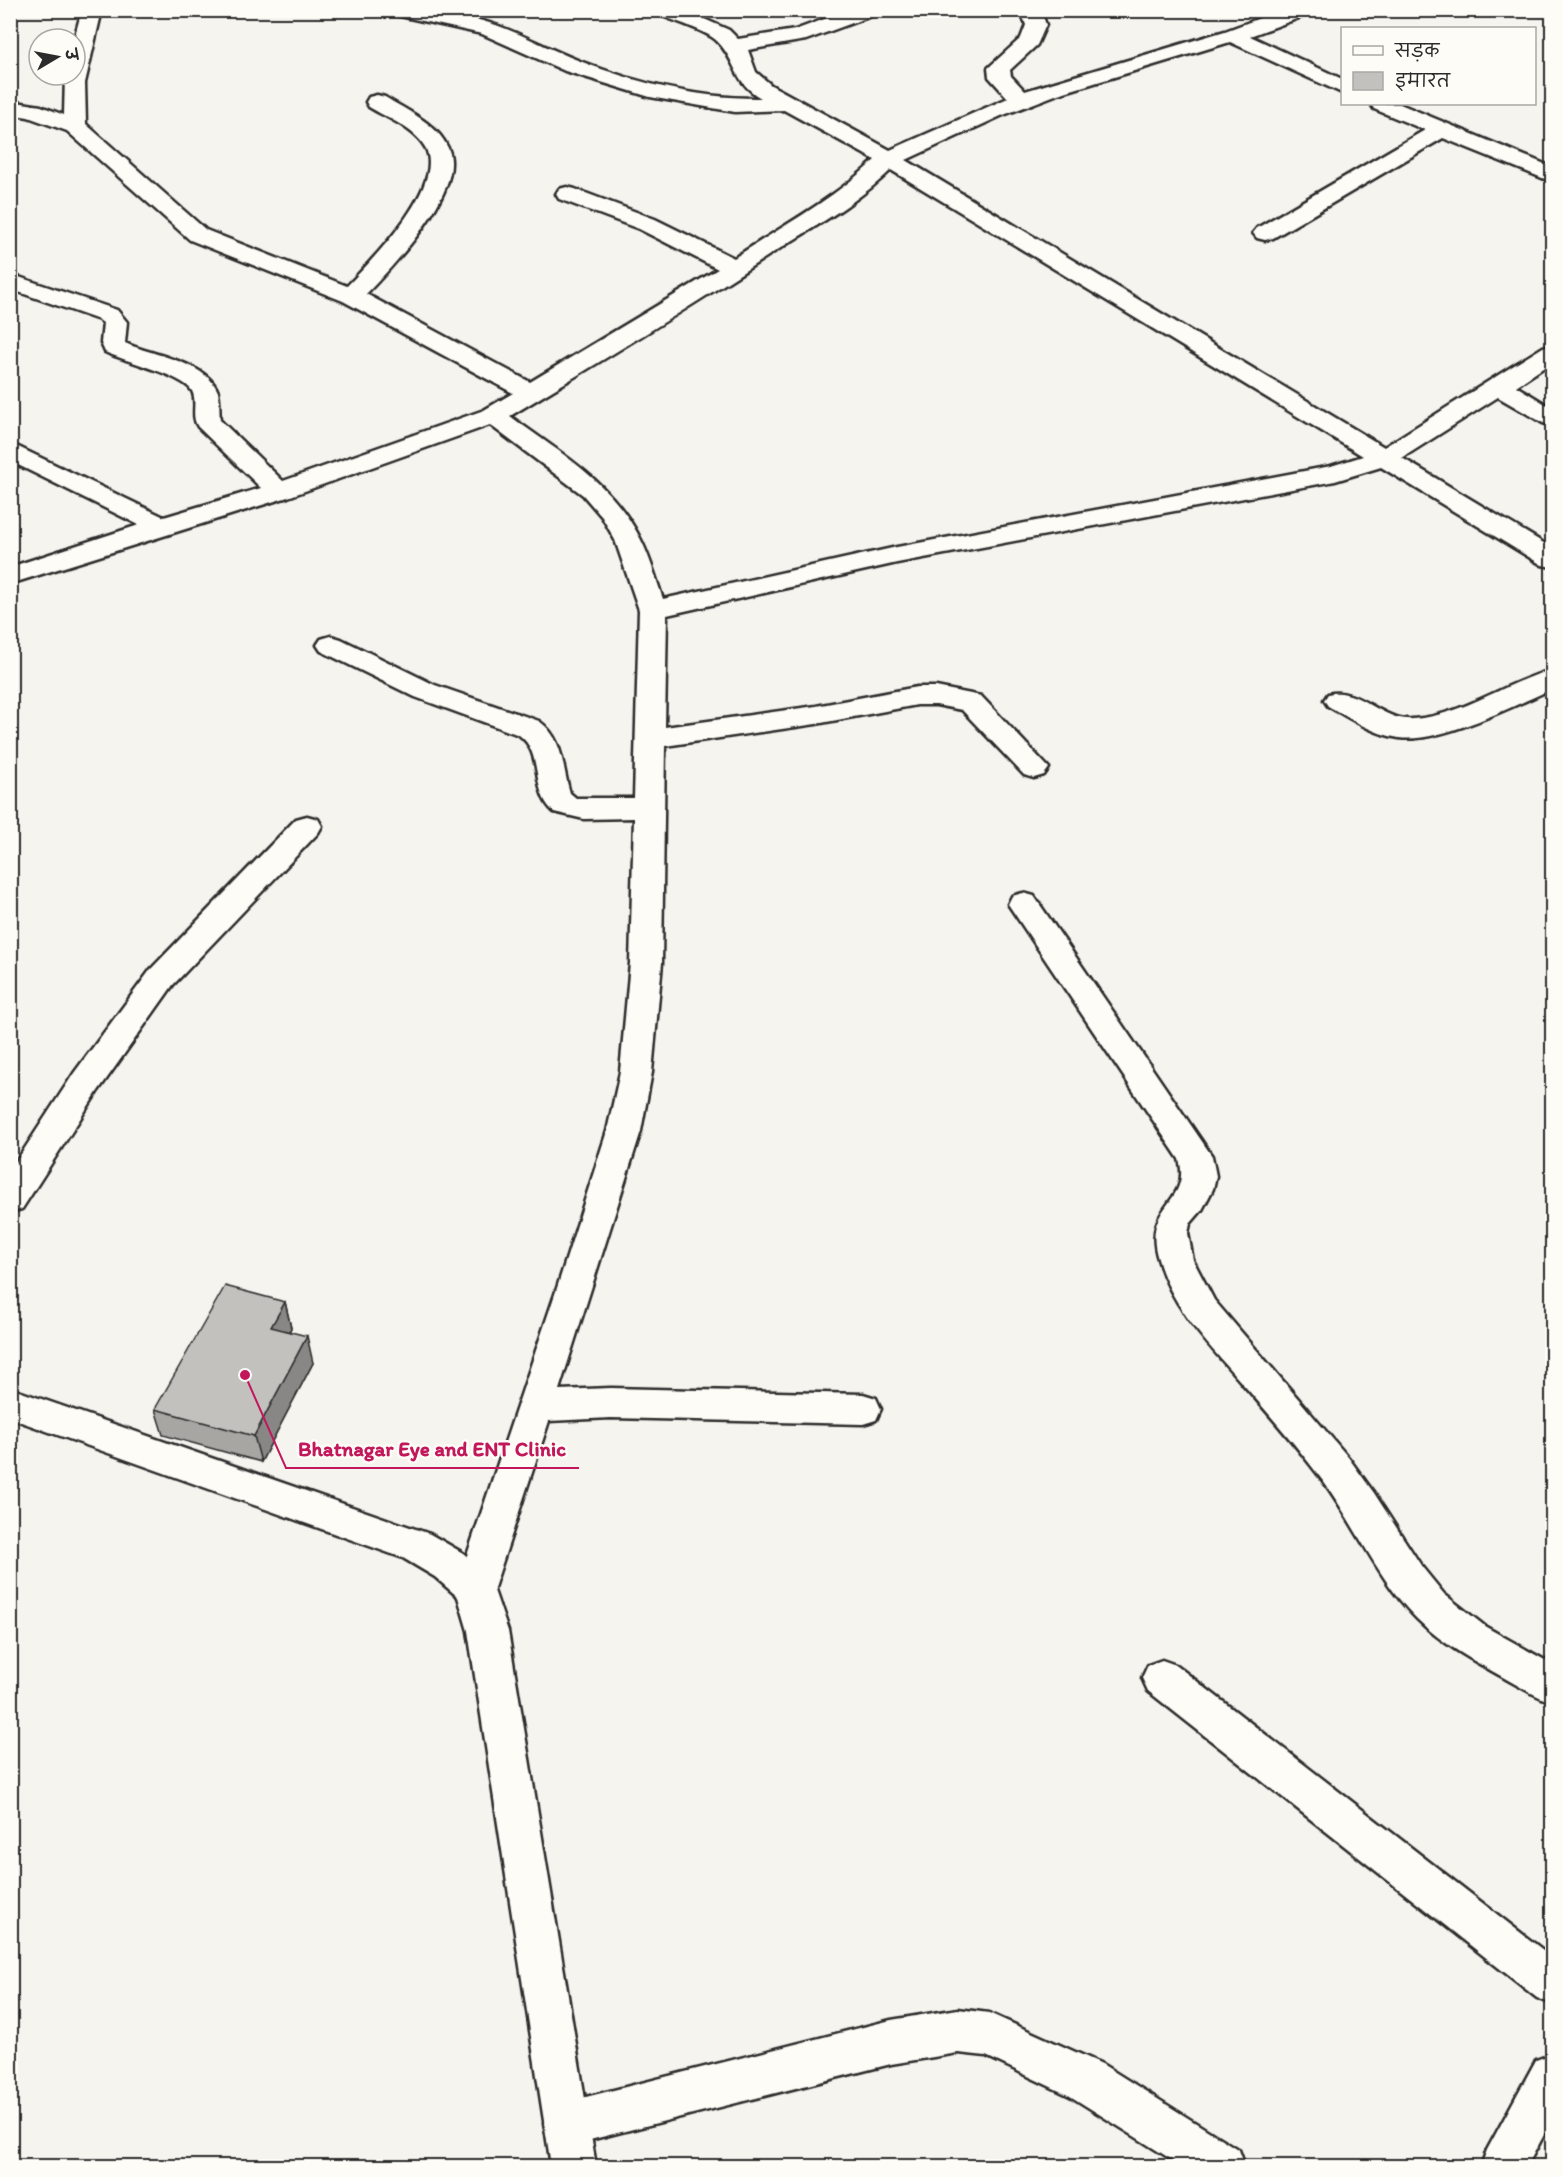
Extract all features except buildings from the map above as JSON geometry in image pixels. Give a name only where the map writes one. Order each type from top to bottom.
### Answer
[{"type":"street","points":[[75,126],[75,83],[92,10]]},
{"type":"street","points":[[398,10],[488,29],[573,66],[650,91],[735,105],[784,104]]},
{"type":"street","points":[[665,10],[722,34],[740,53],[746,74],[763,90],[784,104],[889,159],[1552,559]]},
{"type":"street","points":[[735,46],[799,36],[870,10]]},
{"type":"street","points":[[1022,100],[1000,77],[999,68],[1030,41],[1036,25],[1030,10]]},
{"type":"street","points":[[10,576],[162,526],[279,491],[493,414],[735,268],[841,199],[865,182],[889,159],[993,111],[1050,89],[1232,35],[1303,10]]},
{"type":"street","points":[[1232,35],[1341,87]]},
{"type":"street","points":[[351,296],[388,257],[416,220],[432,192],[441,162],[437,149],[423,133],[376,102]]},
{"type":"street","points":[[1384,105],[1552,175]]},
{"type":"street","points":[[10,107],[33,111],[75,126],[198,235],[351,296],[530,392]]},
{"type":"street","points":[[1264,233],[1442,129]]},
{"type":"street","points":[[567,194],[647,224],[735,268]]},
{"type":"street","points":[[10,280],[108,315],[115,322],[111,338],[114,347],[173,369],[202,385],[206,396],[207,422],[279,491]]},
{"type":"street","points":[[653,610],[897,555],[1335,473],[1384,458],[1552,352]]},
{"type":"street","points":[[1498,386],[1552,418]]},
{"type":"street","points":[[475,1588],[624,1131],[636,1072],[646,963],[653,610],[628,540],[613,514],[592,489],[493,414]]},
{"type":"street","points":[[10,452],[162,526]]},
{"type":"street","points":[[331,645],[425,691],[530,728],[540,736],[547,750],[555,793],[563,804],[581,808],[649,807]]},
{"type":"street","points":[[1338,700],[1380,723],[1402,729],[1424,728],[1443,723],[1552,679]]},
{"type":"street","points":[[651,739],[816,715],[917,696],[936,696],[971,703],[1034,768]]},
{"type":"street","points":[[10,1200],[86,1082],[162,977],[307,826]]},
{"type":"street","points":[[1023,904],[1195,1156],[1200,1170],[1198,1188],[1173,1220],[1172,1244],[1176,1262],[1192,1297],[1208,1320],[1294,1419],[1350,1489],[1383,1537],[1403,1572],[1431,1606],[1459,1630],[1552,1684]]},
{"type":"street","points":[[10,1403],[416,1546],[449,1565],[475,1588],[488,1631],[573,2166]]},
{"type":"street","points":[[535,1406],[611,1403],[863,1409]]},
{"type":"street","points":[[1162,1678],[1552,1983]]},
{"type":"street","points":[[566,2124],[891,2042],[958,2031],[989,2035],[1086,2080],[1223,2166]]},
{"type":"street","points":[[1503,2166],[1552,2076]]},
{"type":"place","name":"Bhatnagar Eye and ENT Clinic","points":[[245,1375]]}]
